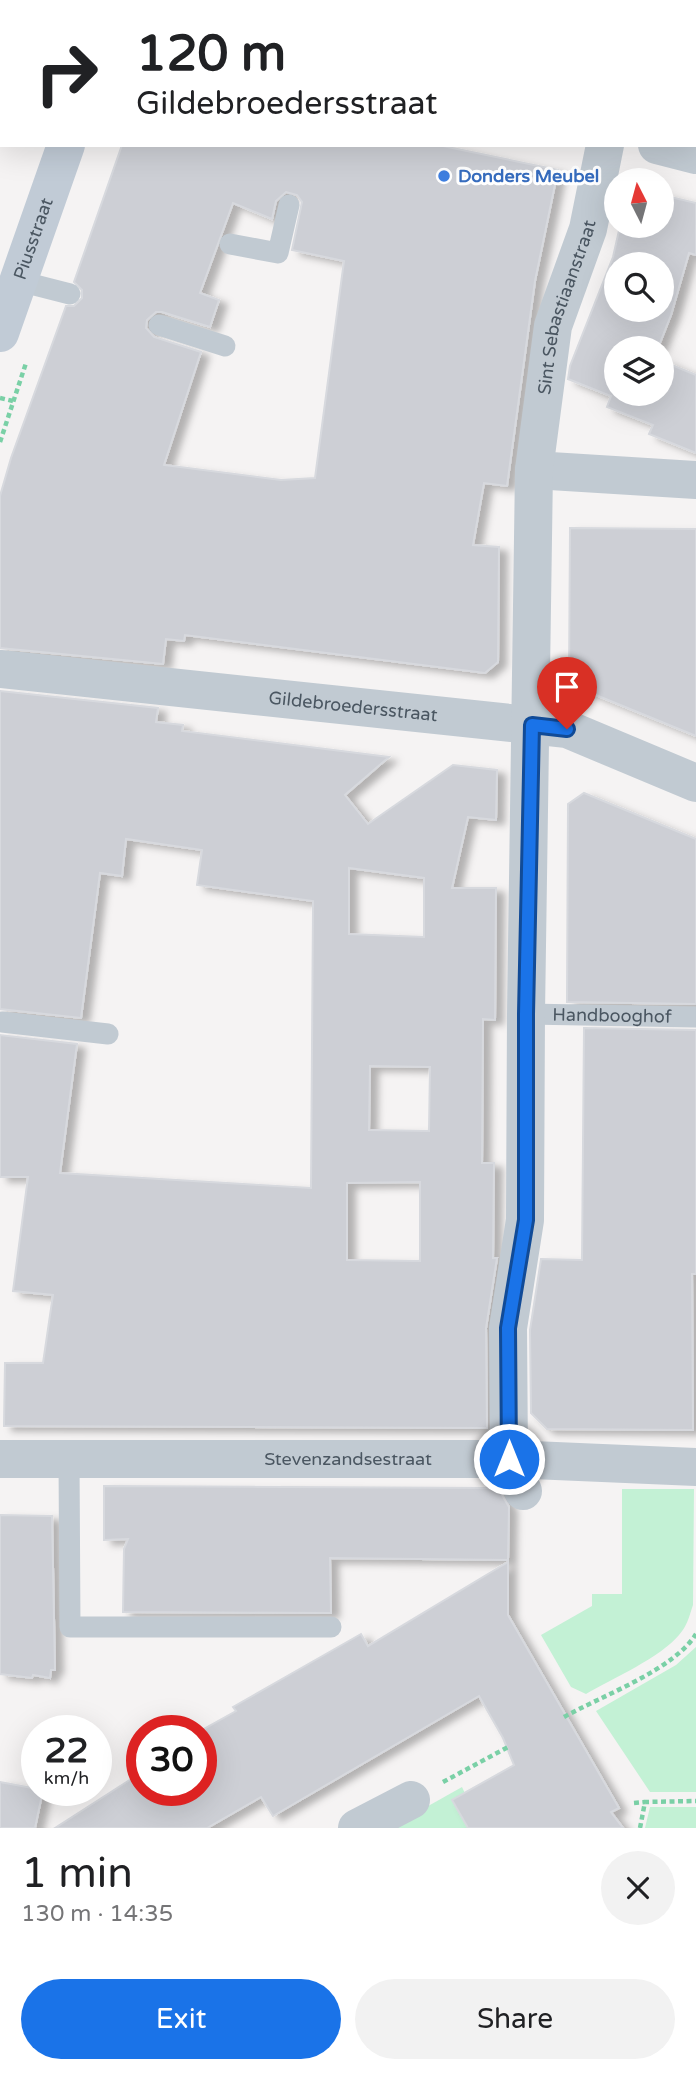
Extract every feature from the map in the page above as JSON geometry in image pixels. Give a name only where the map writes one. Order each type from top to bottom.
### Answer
[{"type":"street","name":"Piusstraat","points":[[0,333],[65,147]]},
{"type":"street","name":"Sint Sebastiaanstraat","points":[[516,1475],[508,1328],[526,1220],[526,1014],[534,470],[553,326],[588,229],[605,147]]},
{"type":"street","points":[[665,147],[696,155]]},
{"type":"street","points":[[534,470],[696,480]]},
{"type":"street","name":"Gildebroedersstraat","points":[[0,670],[567,729],[696,783]]},
{"type":"street","name":"Stevenzandsestraat","points":[[0,1459],[69,1458],[516,1475],[696,1467]]},
{"type":"street","points":[[357,1828],[411,1800]]},
{"type":"lane","points":[[230,244],[278,253],[289,205]]},
{"type":"lane","points":[[19,281],[70,294]]},
{"type":"lane","points":[[159,325],[225,346]]},
{"type":"lane","name":"Handbooghof","points":[[526,1014],[696,1017]]},
{"type":"lane","points":[[2,1022],[108,1034]]},
{"type":"lane","points":[[69,1458],[70,1627],[331,1627]]},
{"type":"path","points":[[0,398],[13,401]]},
{"type":"path","points":[[564,1717],[663,1665],[696,1634]]},
{"type":"path","points":[[411,1800],[510,1746]]},
{"type":"path","points":[[634,1802],[696,1801]]},
{"type":"path","points":[[639,1828],[645,1802]]},
{"type":"green space","points":[[622,1489],[694,1489],[693,1605],[684,1628],[671,1643],[649,1659],[586,1694],[571,1687],[541,1635],[592,1606],[592,1594],[622,1594]]},
{"type":"green space","points":[[696,1647],[696,1792],[650,1792],[596,1711],[676,1665]]},
{"type":"green space","points":[[462,1787],[481,1828],[393,1828],[414,1814]]},
{"type":"green space","points":[[650,1807],[696,1807],[696,1828],[645,1828]]},
{"type":"building","points":[[121,147],[448,147],[558,170],[535,281],[507,486],[484,483],[473,545],[499,547],[498,662],[485,673],[185,635],[184,641],[166,639],[163,664],[0,648],[0,496],[66,306],[74,306],[82,298],[82,290],[74,282]],"holes":[[[286,192],[297,195],[302,202],[292,250],[344,261],[315,478],[281,480],[164,465],[201,352],[154,337],[146,328],[147,320],[156,312],[162,312],[210,327],[219,300],[200,293],[233,203],[272,219],[276,201]]]},
{"type":"building","points":[[674,198],[696,203],[696,255],[689,253],[674,305],[674,252],[614,252],[617,238],[674,238]]},
{"type":"building","points":[[604,280],[604,322],[668,322],[663,336],[604,336],[604,393],[568,379],[570,366]]},
{"type":"building","points":[[674,366],[696,375],[696,453],[649,434],[653,425],[607,407],[674,406]]},
{"type":"building","points":[[570,528],[696,529],[696,736],[569,684]]},
{"type":"building","points":[[0,691],[158,708],[156,722],[183,725],[182,731],[389,757],[345,795],[368,824],[453,765],[497,770],[496,820],[468,817],[452,888],[496,888],[495,1020],[483,1019],[482,1163],[494,1163],[493,1258],[497,1258],[486,1328],[487,1428],[4,1426],[5,1363],[43,1363],[53,1295],[13,1291],[28,1177],[0,1177],[0,1035],[77,1044],[60,1173],[311,1188],[313,901],[197,885],[202,850],[126,839],[122,876],[100,873],[81,1018],[0,1009]],"holes":[[[349,868],[424,878],[424,937],[349,934]],[[370,1066],[430,1067],[429,1131],[369,1130]],[[420,1182],[420,1261],[347,1260],[347,1183]]]},
{"type":"building","points":[[584,793],[696,839],[696,1004],[567,1002],[568,804]]},
{"type":"building","points":[[584,1028],[696,1030],[696,1274],[692,1274],[693,1430],[547,1429],[531,1413],[530,1330],[541,1259],[582,1260]]},
{"type":"building","points":[[104,1486],[498,1488],[509,1507],[508,1560],[330,1558],[331,1613],[123,1612],[124,1549],[128,1539],[104,1540]]},
{"type":"building","points":[[0,1515],[52,1516],[55,1670],[51,1670],[50,1678],[0,1674]]},
{"type":"building","points":[[508,1562],[508,1615],[619,1808],[611,1812],[623,1828],[468,1828],[452,1800],[514,1765],[503,1738],[479,1696],[273,1816],[261,1797],[207,1828],[55,1828],[89,1806],[112,1806],[112,1791],[126,1782],[126,1806],[217,1806],[217,1722],[236,1711],[233,1707],[361,1634],[368,1646]]},
{"type":"building","points":[[0,1782],[21,1786],[21,1806],[40,1806],[35,1828],[0,1828]]},
{"type":"place","name":"Donders Meubel","points":[[444,176]]},
{"type":"route","points":[[509,1459],[508,1328],[526,1220],[526,1014],[532,725],[567,729]]}]
